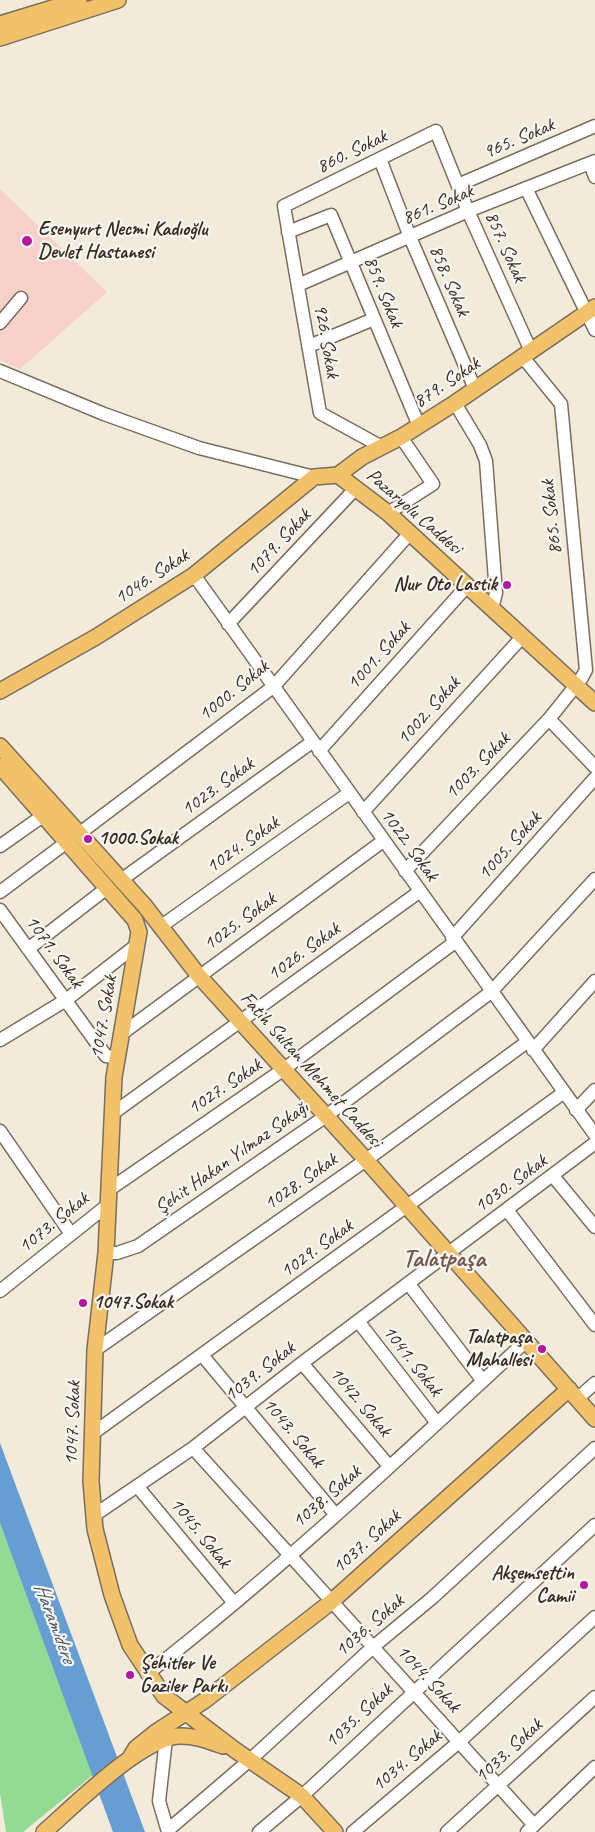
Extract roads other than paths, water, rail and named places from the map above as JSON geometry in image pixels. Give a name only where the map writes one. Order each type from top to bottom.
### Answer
[{"type":"main road","points":[[0,24],[79,0]]},
{"type":"main road","points":[[0,38],[118,0]]},
{"type":"main road","name":"879. Sokak","points":[[314,477],[338,475],[401,437],[455,403],[590,310]]},
{"type":"main road","name":"Pazaryolu Caddesi","points":[[338,475],[388,513],[595,703]]},
{"type":"main road","name":"1046. Sokak","points":[[0,691],[96,637],[194,575],[314,477]]},
{"type":"main road","name":"Fatih Sultan Mehmet Caddesi","points":[[0,746],[121,880],[199,976],[366,1160],[595,1419]]},
{"type":"main road","points":[[0,766],[107,888]]},
{"type":"main road","name":"1047. Sokak","points":[[107,888],[135,920],[139,932],[116,1057],[106,1253],[95,1350],[92,1434],[93,1516],[121,1621],[130,1645],[147,1674],[164,1696],[183,1713],[302,1796],[335,1832]]},
{"type":"main road","name":"1037. Sokak","points":[[130,1758],[136,1748],[183,1713],[204,1701],[331,1602],[573,1394]]},
{"type":"main road","points":[[44,1832],[130,1758],[166,1739],[188,1736],[236,1750]]},
{"type":"street","name":"965. Sokak","points":[[458,185],[595,126]]},
{"type":"street","name":"857. Sokak","points":[[436,131],[526,353]]},
{"type":"street","name":"860. Sokak","points":[[284,206],[436,131]]},
{"type":"street","name":"858. Sokak","points":[[380,159],[410,237],[475,389]]},
{"type":"street","name":"861. Sokak","points":[[298,285],[468,212],[592,162]]},
{"type":"street","points":[[592,162],[595,177]]},
{"type":"street","points":[[526,188],[590,310],[595,330]]},
{"type":"street","name":"926. Sokak","points":[[284,206],[320,413],[382,447]]},
{"type":"street","name":"859. Sokak","points":[[288,232],[331,215],[419,426]]},
{"type":"street","points":[[0,323],[21,298]]},
{"type":"street","points":[[309,346],[374,319]]},
{"type":"street","name":"865. Sokak","points":[[526,353],[560,404],[586,655],[586,670],[576,686]]},
{"type":"street","points":[[0,371],[104,414],[199,448],[314,477]]},
{"type":"street","points":[[455,403],[480,445],[486,461],[496,586],[492,609]]},
{"type":"street","points":[[388,513],[433,484],[401,437]]},
{"type":"street","name":"1079. Sokak","points":[[228,624],[356,488]]},
{"type":"street","name":"1000. Sokak","points":[[80,833],[273,687],[410,533]]},
{"type":"street","name":"1022. Sokak","points":[[194,575],[419,892],[595,1135]]},
{"type":"street","name":"1001. Sokak","points":[[316,746],[467,586]]},
{"type":"street","name":"1002. Sokak","points":[[363,812],[523,636]]},
{"type":"street","name":"1003. Sokak","points":[[404,871],[549,720],[576,686]]},
{"type":"street","points":[[549,720],[595,767]]},
{"type":"street","name":"1023. Sokak","points":[[121,880],[316,746]]},
{"type":"street","name":"1005. Sokak","points":[[454,940],[595,778]]},
{"type":"street","name":"1024. Sokak","points":[[160,927],[349,793]]},
{"type":"street","points":[[0,846],[44,815]]},
{"type":"street","name":"1025. Sokak","points":[[120,1035],[383,841]]},
{"type":"street","points":[[0,892],[67,842]]},
{"type":"street","name":"Şehit Hakan Yılmaz Sokağı","points":[[106,1253],[117,1253],[138,1246],[326,1116],[491,992],[595,879]]},
{"type":"street","points":[[28,949],[107,888]]},
{"type":"street","name":"1026. Sokak","points":[[112,1114],[419,892]]},
{"type":"street","name":"1071. Sokak","points":[[0,910],[106,1056],[116,1057]]},
{"type":"street","name":"1027. Sokak","points":[[109,1196],[284,1069],[454,940]]},
{"type":"street","points":[[0,1040],[66,1000],[138,944]]},
{"type":"street","name":"1028. Sokak","points":[[95,1350],[530,1046],[595,981]]},
{"type":"street","points":[[576,1110],[595,1090]]},
{"type":"street","name":"1029. Sokak","points":[[92,1434],[563,1093]]},
{"type":"street","points":[[0,1132],[71,1234]]},
{"type":"street","name":"1030. Sokak","points":[[448,1253],[595,1143]]},
{"type":"street","points":[[553,1176],[595,1227]]},
{"type":"street","name":"1073. Sokak","points":[[0,1291],[71,1234],[109,1196]]},
{"type":"street","points":[[507,1210],[595,1325]]},
{"type":"street","name":"1039. Sokak","points":[[93,1516],[193,1448],[448,1253]]},
{"type":"street","points":[[408,1283],[483,1381]]},
{"type":"street","name":"1041. Sokak","points":[[358,1321],[437,1423]]},
{"type":"street","name":"1038. Sokak","points":[[147,1674],[234,1603],[290,1554],[526,1341]]},
{"type":"street","name":"1043. Sokak","points":[[202,1354],[335,1514]]},
{"type":"street","name":"1042. Sokak","points":[[302,1363],[389,1466]]},
{"type":"street","points":[[573,1394],[595,1382]]},
{"type":"street","name":"1044. Sokak","points":[[193,1448],[331,1602],[460,1741],[499,1787],[530,1829]]},
{"type":"street","name":"1036. Sokak","points":[[168,1831],[251,1759],[373,1647],[432,1598],[595,1448]]},
{"type":"street","name":"1045. Sokak","points":[[137,1486],[234,1603]]},
{"type":"street","name":"1035. Sokak","points":[[259,1832],[302,1796],[413,1691],[595,1525]]},
{"type":"street","name":"1034. Sokak","points":[[353,1832],[460,1741],[595,1617]]},
{"type":"street","name":"1033. Sokak","points":[[448,1832],[595,1697]]},
{"type":"street","points":[[166,1739],[159,1801],[168,1831]]},
{"type":"street","points":[[530,1829],[595,1767]]},
{"type":"water","name":"Haramidere","points":[[0,1443],[145,1832],[113,1832],[0,1523]]},
{"type":"place","name":"Esenyurt Necmi Kadıoğlu Devlet Hastanesi","points":[[27,241]]},
{"type":"place","name":"Nur Oto Lastik","points":[[507,585]]},
{"type":"place","name":"1000.Sokak","points":[[88,839]]},
{"type":"place","name":"1047.Sokak","points":[[83,1303]]},
{"type":"place","name":"Talatpaşa Mahallesi","points":[[542,1349]]},
{"type":"place","name":"Akşemsettin Camii","points":[[584,1585]]},
{"type":"place","name":"Şehitler Ve Gaziler Parkı","points":[[130,1675]]},
{"type":"district","name":"Talatpaşa","points":[[444,1259]]}]
